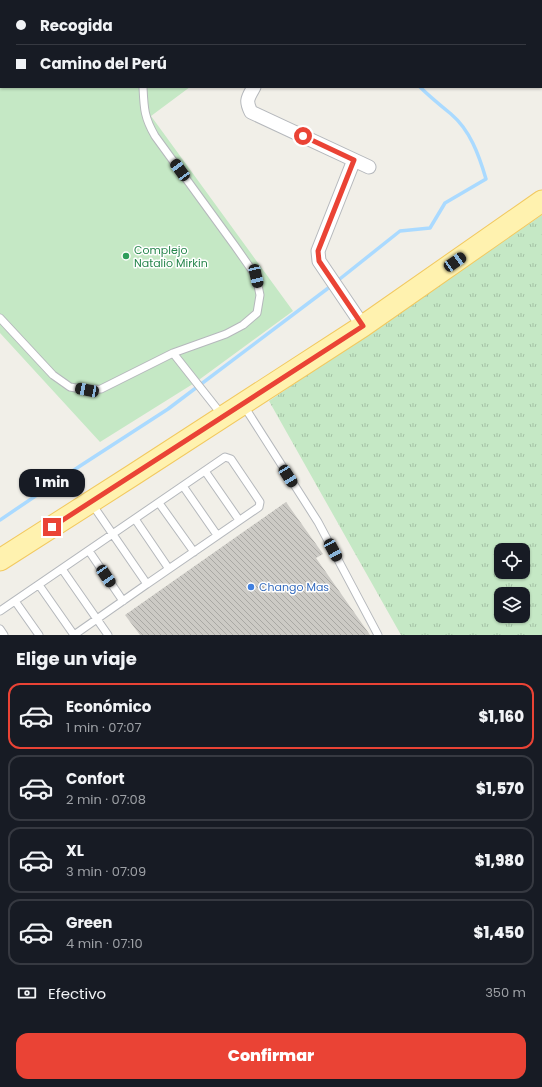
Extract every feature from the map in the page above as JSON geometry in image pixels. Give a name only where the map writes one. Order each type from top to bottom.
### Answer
[{"type":"main road","points":[[0,560],[363,326],[542,201]]},
{"type":"street","points":[[253,88],[248,98],[247,104],[251,112],[369,167]]},
{"type":"street","points":[[354,160],[318,251],[319,261],[363,326]]},
{"type":"lane","points":[[0,318],[54,375],[70,387],[87,390],[101,389],[173,353],[226,334],[243,325],[257,313],[260,295],[256,276],[155,136],[148,124],[144,112],[144,88]]},
{"type":"lane","points":[[173,353],[224,416]]},
{"type":"lane","points":[[243,404],[318,522],[378,635]]},
{"type":"lane","points":[[0,611],[225,457],[231,459],[260,502],[259,507],[74,635],[39,585]]},
{"type":"lane","points":[[205,471],[240,520]]},
{"type":"lane","points":[[183,486],[217,535]]},
{"type":"lane","points":[[91,502],[147,584]]},
{"type":"lane","points":[[159,503],[194,552]]},
{"type":"lane","points":[[135,519],[169,569]]},
{"type":"lane","points":[[89,551],[123,601]]},
{"type":"lane","points":[[62,569],[108,635]]},
{"type":"lane","points":[[15,601],[39,635]]},
{"type":"lane","points":[[0,629],[4,635]]},
{"type":"green space","name":"Complejo Natalio Mirkin","points":[[0,88],[189,88],[151,116],[293,311],[196,382],[100,442],[0,333]]},
{"type":"green space","points":[[542,215],[542,635],[401,635],[269,401]]},
{"type":"building","name":"Chango Mas","points":[[286,502],[323,554],[316,558],[370,635],[140,635],[125,615]]},
{"type":"waterway","points":[[336,282],[400,231],[430,228],[445,203],[486,179],[477,152],[469,135],[458,120],[421,88]]},
{"type":"waterway","points":[[0,520],[168,409],[331,286]]},
{"type":"place","name":"Complejo Natalio Mirkin","points":[[126,256]]},
{"type":"place","name":"Chango Mas","points":[[251,587]]},
{"type":"route","points":[[52,527],[363,326],[319,261],[318,251],[354,160],[303,136]]}]
